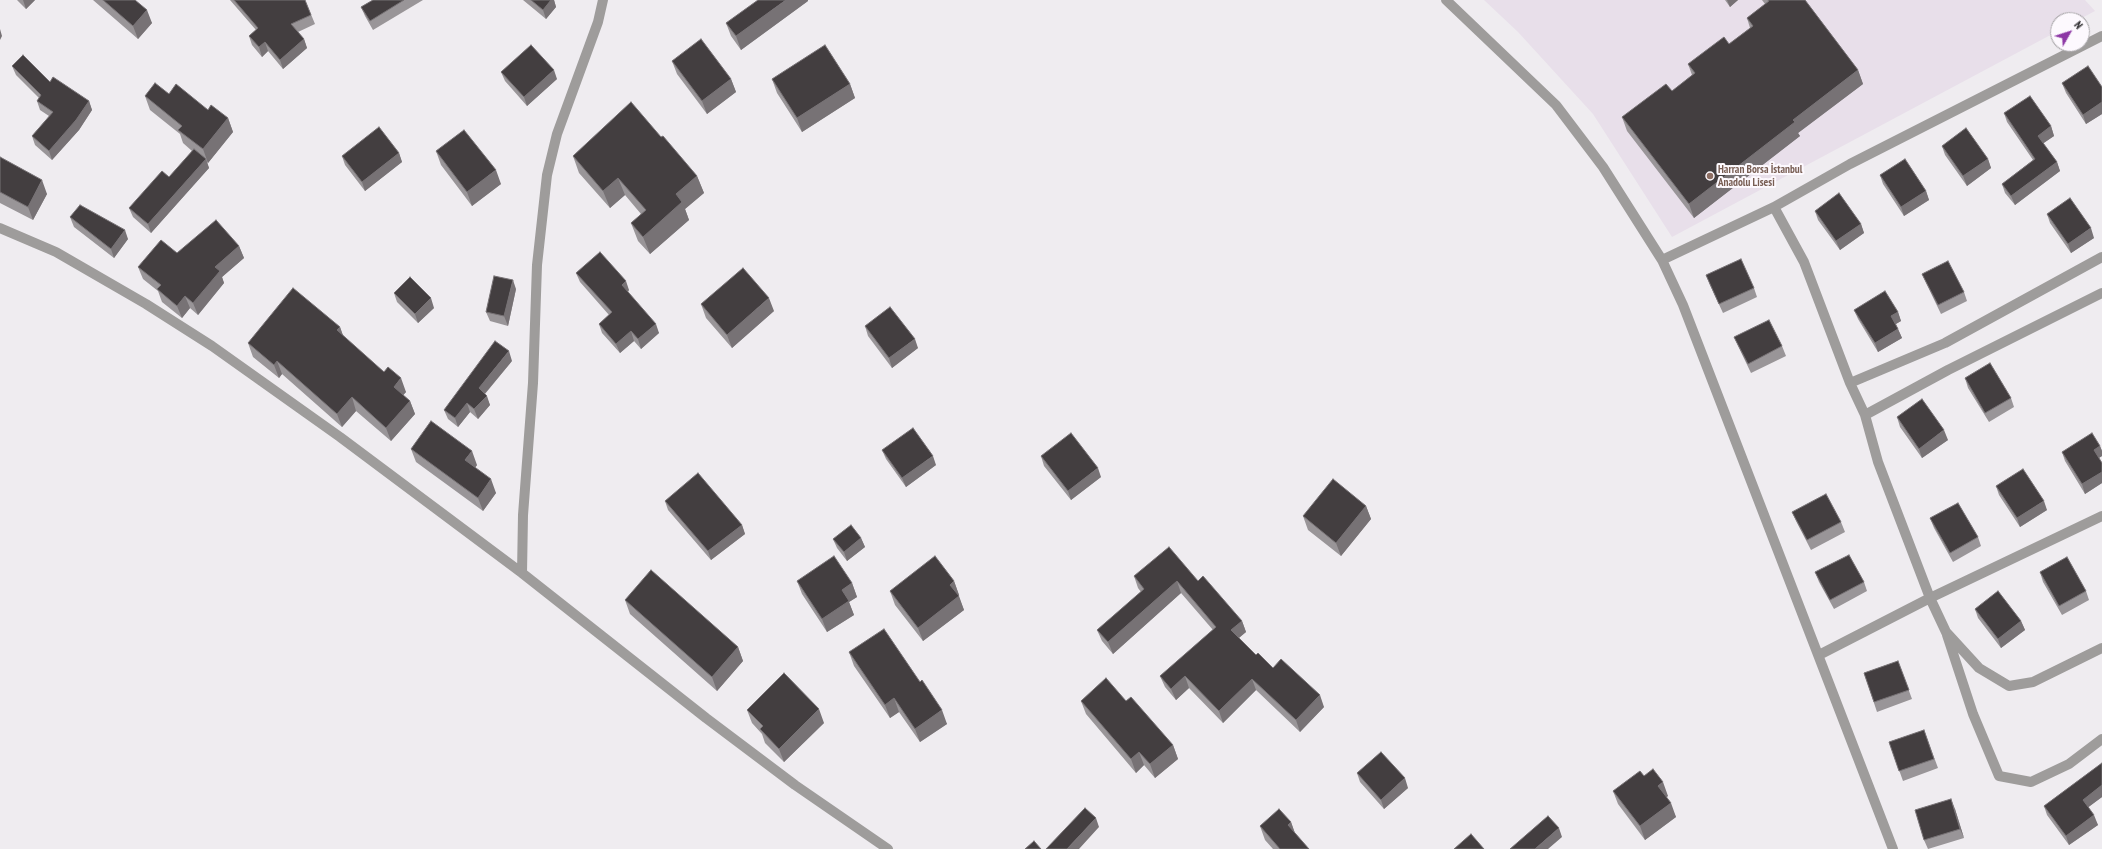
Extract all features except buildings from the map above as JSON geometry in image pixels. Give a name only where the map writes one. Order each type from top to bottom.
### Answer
[{"type":"street","points":[[522,573],[523,514],[533,384],[537,265],[548,175],[558,134],[598,22],[603,0]]},
{"type":"street","points":[[1446,0],[1556,105],[1603,167],[1662,260],[1683,305],[1893,849]]},
{"type":"street","points":[[1662,260],[1774,207],[1857,161],[2102,36]]},
{"type":"street","points":[[1774,207],[1804,262],[1850,383],[1865,415],[1878,462],[1930,598],[1946,632],[1973,714],[1999,776],[2031,782],[2069,764],[2102,738]]},
{"type":"street","points":[[0,228],[56,252],[146,304],[212,346],[340,437],[522,573],[776,771],[888,849]]},
{"type":"street","points":[[1850,383],[1945,343],[2102,257]]},
{"type":"street","points":[[1865,415],[1948,370],[2102,293]]},
{"type":"street","points":[[1819,655],[1930,598],[2102,516]]},
{"type":"street","points":[[1946,632],[1979,668],[2009,686],[2033,682],[2102,648]]},
{"type":"shaded area","name":"Harran Borsa İstanbul Anadolu Lisesi","points":[[1484,0],[2085,0],[2095,11],[2090,14],[2090,12],[2050,12],[2050,35],[1672,237],[1593,114],[1518,32]]},
{"type":"place","name":"Harran Borsa İstanbul Anadolu Lisesi","points":[[1710,176]]}]
